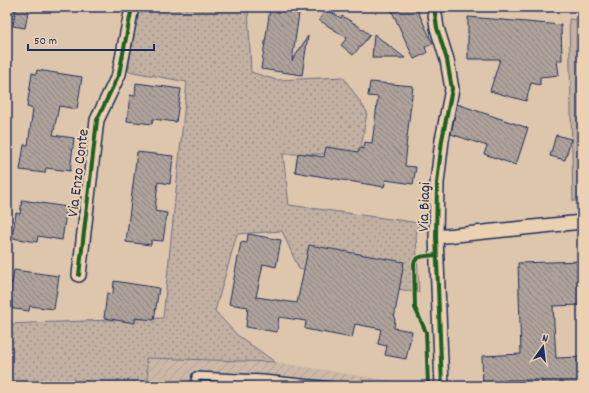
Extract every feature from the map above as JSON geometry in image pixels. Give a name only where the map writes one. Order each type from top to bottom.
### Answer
[{"type":"street","name":"Via Enzo Conte","points":[[79,275],[97,120],[119,74],[132,7]]},
{"type":"street","name":"Via Biagi","points":[[434,7],[447,60],[452,89],[442,140],[437,183],[436,236],[442,386]]},
{"type":"street","name":"Via Biagi","points":[[436,236],[582,222]]},
{"type":"lane","points":[[196,386],[196,376],[263,379],[332,386]]},
{"type":"path","points":[[7,46],[15,7]]},
{"type":"shaded area","points":[[138,7],[248,7],[251,72],[276,80],[343,77],[367,112],[360,154],[283,154],[289,205],[419,223],[416,236],[419,293],[299,269],[282,231],[237,234],[215,311],[236,334],[275,362],[146,358],[149,386],[7,386],[7,324],[163,318],[187,82],[128,71]]},
{"type":"shaded area","points":[[569,19],[582,20],[582,201],[573,201]]},
{"type":"shaded area","points":[[146,358],[275,362],[423,386],[149,386]]},
{"type":"building","points":[[16,7],[29,7],[25,28],[13,26]]},
{"type":"building","points":[[277,7],[300,7],[292,61],[308,36],[302,75],[261,69],[270,9]]},
{"type":"building","points":[[390,7],[416,7],[433,44],[425,47],[427,53],[414,59]]},
{"type":"building","points":[[326,9],[341,18],[342,16],[370,35],[353,55],[341,45],[347,38],[319,20]]},
{"type":"building","points":[[468,17],[561,25],[562,60],[557,60],[559,75],[540,77],[540,85],[531,83],[526,101],[490,91],[500,59],[468,59]]},
{"type":"building","points":[[374,34],[405,58],[372,58]]},
{"type":"building","points":[[37,70],[82,77],[77,109],[59,106],[53,135],[74,138],[70,171],[46,168],[45,173],[20,170],[24,145],[28,145],[33,109],[27,107],[32,73],[36,74]]},
{"type":"building","points":[[370,82],[413,86],[405,166],[416,167],[413,184],[386,180],[384,187],[295,172],[298,153],[324,157],[326,147],[359,152],[359,148],[364,149],[365,142],[372,143],[378,97],[368,96]]},
{"type":"building","points":[[136,83],[181,89],[176,122],[153,119],[152,124],[127,121],[130,95],[135,96]]},
{"type":"building","points":[[457,104],[528,128],[516,165],[484,154],[487,146],[451,134]]},
{"type":"building","points":[[556,135],[571,139],[565,160],[550,156]]},
{"type":"building","points":[[137,152],[173,156],[170,184],[158,182],[155,211],[167,213],[163,241],[151,240],[151,245],[126,242]]},
{"type":"building","points":[[22,200],[67,207],[62,240],[38,236],[37,242],[12,238],[16,213],[20,214]]},
{"type":"building","points":[[248,234],[281,240],[276,267],[263,264],[256,297],[297,303],[309,245],[404,262],[394,319],[394,328],[412,331],[406,359],[385,355],[387,346],[378,344],[381,329],[355,324],[352,338],[305,329],[306,321],[279,317],[277,332],[246,327],[248,307],[229,304],[241,242],[247,243]]},
{"type":"building","points":[[582,261],[582,305],[553,306],[556,358],[582,357],[582,386],[542,386],[542,380],[507,380],[507,386],[483,386],[482,356],[521,354],[518,263]]},
{"type":"building","points":[[14,270],[59,276],[54,309],[30,306],[29,311],[7,308],[7,282],[12,283]]},
{"type":"building","points":[[114,281],[159,288],[154,320],[135,318],[135,323],[104,318],[107,293],[113,294]]},
{"type":"cycle path","points":[[79,275],[97,120],[119,74],[132,7]]},
{"type":"cycle path","points":[[434,7],[437,28],[447,60],[452,89],[442,140],[437,183],[436,237],[442,386]]},
{"type":"cycle path","points":[[428,386],[426,332],[415,308],[414,263],[415,260],[420,257],[436,255]]}]
